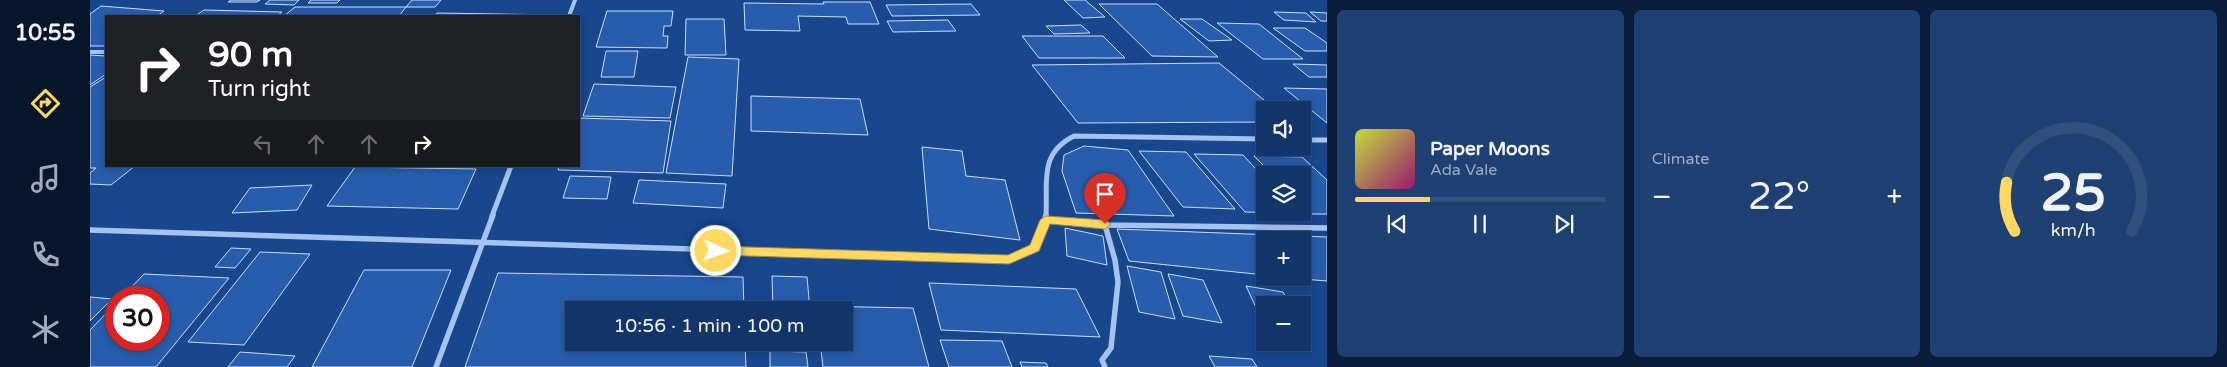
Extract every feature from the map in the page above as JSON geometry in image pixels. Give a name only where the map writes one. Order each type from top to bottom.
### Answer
[{"type":"street","points":[[568,15],[575,0]]},
{"type":"street","points":[[90,52],[105,52]]},
{"type":"street","points":[[90,230],[482,244],[1009,259],[1035,248],[1046,220],[1047,162],[1061,140],[1074,136],[1256,139]]},
{"type":"street","points":[[1311,140],[1327,140]]},
{"type":"street","points":[[436,367],[511,167]]},
{"type":"street","points":[[1046,220],[1105,224],[1327,228]]},
{"type":"street","points":[[1105,224],[1115,260],[1118,282],[1111,348],[1102,360],[1105,367]]},
{"type":"building","points":[[231,0],[260,0],[257,2],[228,2]]},
{"type":"building","points":[[270,0],[299,0],[294,5],[265,4]]},
{"type":"building","points":[[311,0],[340,0],[337,3],[308,3]]},
{"type":"building","points":[[412,0],[441,0],[435,7],[406,7]]},
{"type":"building","points":[[1064,0],[1085,0],[1105,17],[1083,18]]},
{"type":"building","points":[[823,2],[870,2],[879,24],[848,24],[846,17],[798,16],[800,31],[745,30],[744,3],[824,4]]},
{"type":"building","points":[[971,4],[980,15],[892,16],[886,5]]},
{"type":"building","points":[[1099,4],[1157,4],[1218,57],[1152,56]]},
{"type":"building","points":[[101,6],[164,11],[158,15],[105,15],[105,46],[90,46],[90,14]]},
{"type":"building","points":[[295,7],[406,7],[400,15],[285,15]]},
{"type":"building","points":[[204,10],[282,12],[278,15],[196,15]]},
{"type":"building","points":[[607,11],[673,11],[671,26],[664,26],[663,36],[668,36],[667,48],[596,47]]},
{"type":"building","points":[[1274,12],[1306,13],[1316,22],[1284,20]]},
{"type":"building","points":[[1310,12],[1327,13],[1327,21],[1321,21]]},
{"type":"building","points":[[437,13],[561,15],[435,15]]},
{"type":"building","points":[[686,19],[724,19],[726,55],[685,55]]},
{"type":"building","points":[[1180,19],[1202,19],[1232,40],[1209,41]]},
{"type":"building","points":[[948,20],[956,31],[893,32],[887,21]]},
{"type":"building","points":[[1217,23],[1259,24],[1303,59],[1263,59]]},
{"type":"building","points":[[1081,25],[1090,33],[1054,34],[1046,26]]},
{"type":"building","points":[[1273,28],[1305,28],[1327,43],[1327,51],[1305,51]]},
{"type":"building","points":[[1022,36],[1103,36],[1125,58],[1039,58]]},
{"type":"building","points":[[606,51],[638,51],[634,77],[601,77]]},
{"type":"building","points":[[90,55],[105,56],[105,75],[90,85]]},
{"type":"building","points":[[688,57],[739,59],[732,176],[666,173]]},
{"type":"building","points":[[1219,63],[1265,101],[1256,101],[1256,122],[1078,123],[1032,65]]},
{"type":"building","points":[[1293,64],[1327,65],[1327,77],[1309,77]]},
{"type":"building","points":[[105,78],[105,167],[134,167],[111,185],[90,184],[90,173],[96,168],[90,168],[90,87]]},
{"type":"building","points":[[594,84],[676,87],[670,118],[583,116]]},
{"type":"building","points":[[1284,88],[1327,89],[1327,123],[1311,110],[1311,101],[1300,101]]},
{"type":"building","points":[[751,96],[860,99],[868,135],[751,131]]},
{"type":"building","points":[[580,118],[671,121],[663,173],[558,170],[559,167],[580,167]]},
{"type":"building","points":[[1084,146],[1128,150],[1174,216],[1076,213],[1062,171],[1064,155]]},
{"type":"building","points":[[922,147],[962,151],[966,176],[1005,180],[1020,240],[929,229]]},
{"type":"building","points":[[1139,151],[1186,152],[1235,209],[1183,207]]},
{"type":"building","points":[[1194,154],[1243,155],[1256,169],[1256,212],[1245,212]]},
{"type":"building","points":[[1254,156],[1302,157],[1327,180],[1327,214],[1311,214],[1311,166],[1264,166]]},
{"type":"building","points":[[355,167],[476,169],[458,209],[327,206]]},
{"type":"building","points":[[570,176],[611,177],[607,199],[563,198]]},
{"type":"building","points":[[639,180],[726,184],[723,208],[633,203]]},
{"type":"building","points":[[312,185],[297,210],[232,213],[250,188]]},
{"type":"building","points":[[1065,228],[1103,236],[1107,265],[1067,256]]},
{"type":"building","points":[[1117,229],[1256,234],[1256,274],[1129,261]]},
{"type":"building","points":[[1311,236],[1327,237],[1327,281],[1311,280]]},
{"type":"building","points":[[231,248],[251,249],[235,268],[215,267]]},
{"type":"building","points":[[260,252],[310,254],[244,345],[188,342]]},
{"type":"building","points":[[1127,266],[1161,272],[1175,319],[1139,312]]},
{"type":"building","points":[[364,270],[451,270],[412,367],[312,367]]},
{"type":"building","points":[[498,273],[743,277],[744,301],[565,301],[565,351],[745,351],[746,367],[465,367]]},
{"type":"building","points":[[144,274],[229,278],[170,350],[170,286],[132,286]]},
{"type":"building","points":[[1168,274],[1203,280],[1222,323],[1183,316]]},
{"type":"building","points":[[772,276],[807,277],[809,301],[773,301]]},
{"type":"building","points":[[929,283],[1076,289],[1100,337],[941,330]]},
{"type":"building","points":[[1246,286],[1283,292],[1285,296],[1256,296],[1256,308]]},
{"type":"building","points":[[90,297],[105,298],[105,306],[90,321]]},
{"type":"building","points":[[853,307],[913,308],[929,367],[823,367],[821,351],[853,351]]},
{"type":"building","points":[[105,314],[105,351],[169,351],[156,367],[90,367],[90,330]]},
{"type":"building","points":[[940,340],[1002,341],[1012,367],[949,367]]},
{"type":"building","points":[[770,351],[806,352],[808,367],[770,367]]},
{"type":"building","points":[[240,352],[295,356],[287,367],[228,367]]},
{"type":"building","points":[[1209,356],[1252,359],[1257,367],[1215,367]]},
{"type":"building","points":[[1020,362],[1046,363],[1048,367],[1022,367]]},
{"type":"route","points":[[716,251],[1009,259],[1035,248],[1046,220],[1105,224]]}]
